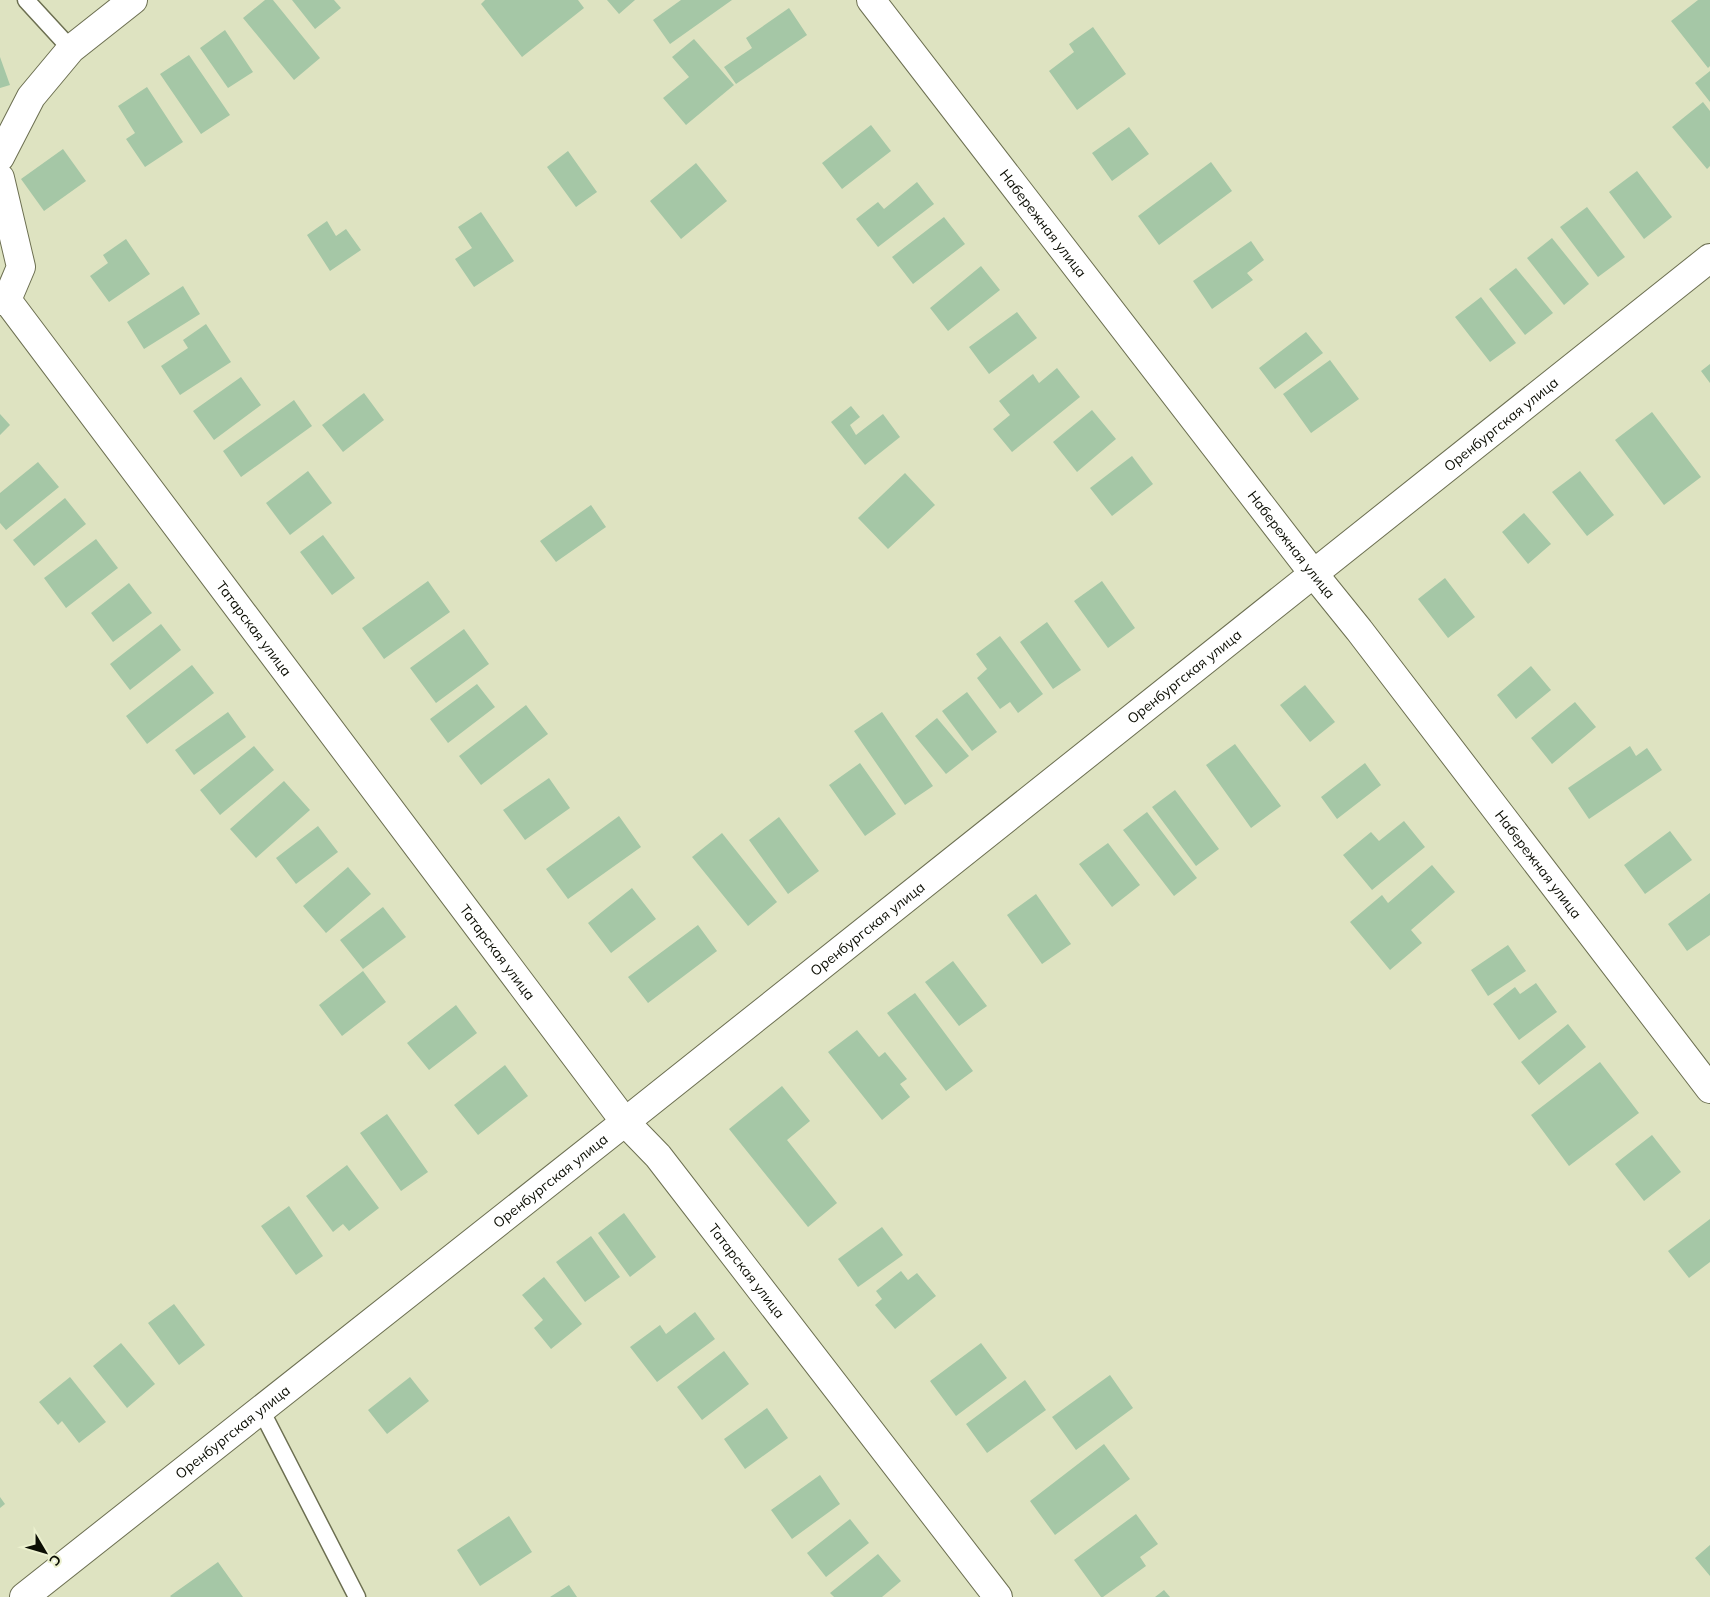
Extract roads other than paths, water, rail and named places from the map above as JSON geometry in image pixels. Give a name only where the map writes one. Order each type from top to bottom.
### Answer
[{"type":"street","points":[[0,157],[30,97],[71,49],[133,0]]},
{"type":"street","name":"Набережная улица","points":[[871,0],[1359,630],[1710,1089]]},
{"type":"street","points":[[0,178],[21,267],[4,300]]},
{"type":"street","name":"Оренбургская улица","points":[[24,1597],[625,1122],[1710,258]]},
{"type":"street","name":"Татарская улица","points":[[4,300],[625,1122],[658,1156],[998,1597]]},
{"type":"lane","points":[[26,0],[71,49]]},
{"type":"lane","points":[[261,1410],[357,1597]]}]
